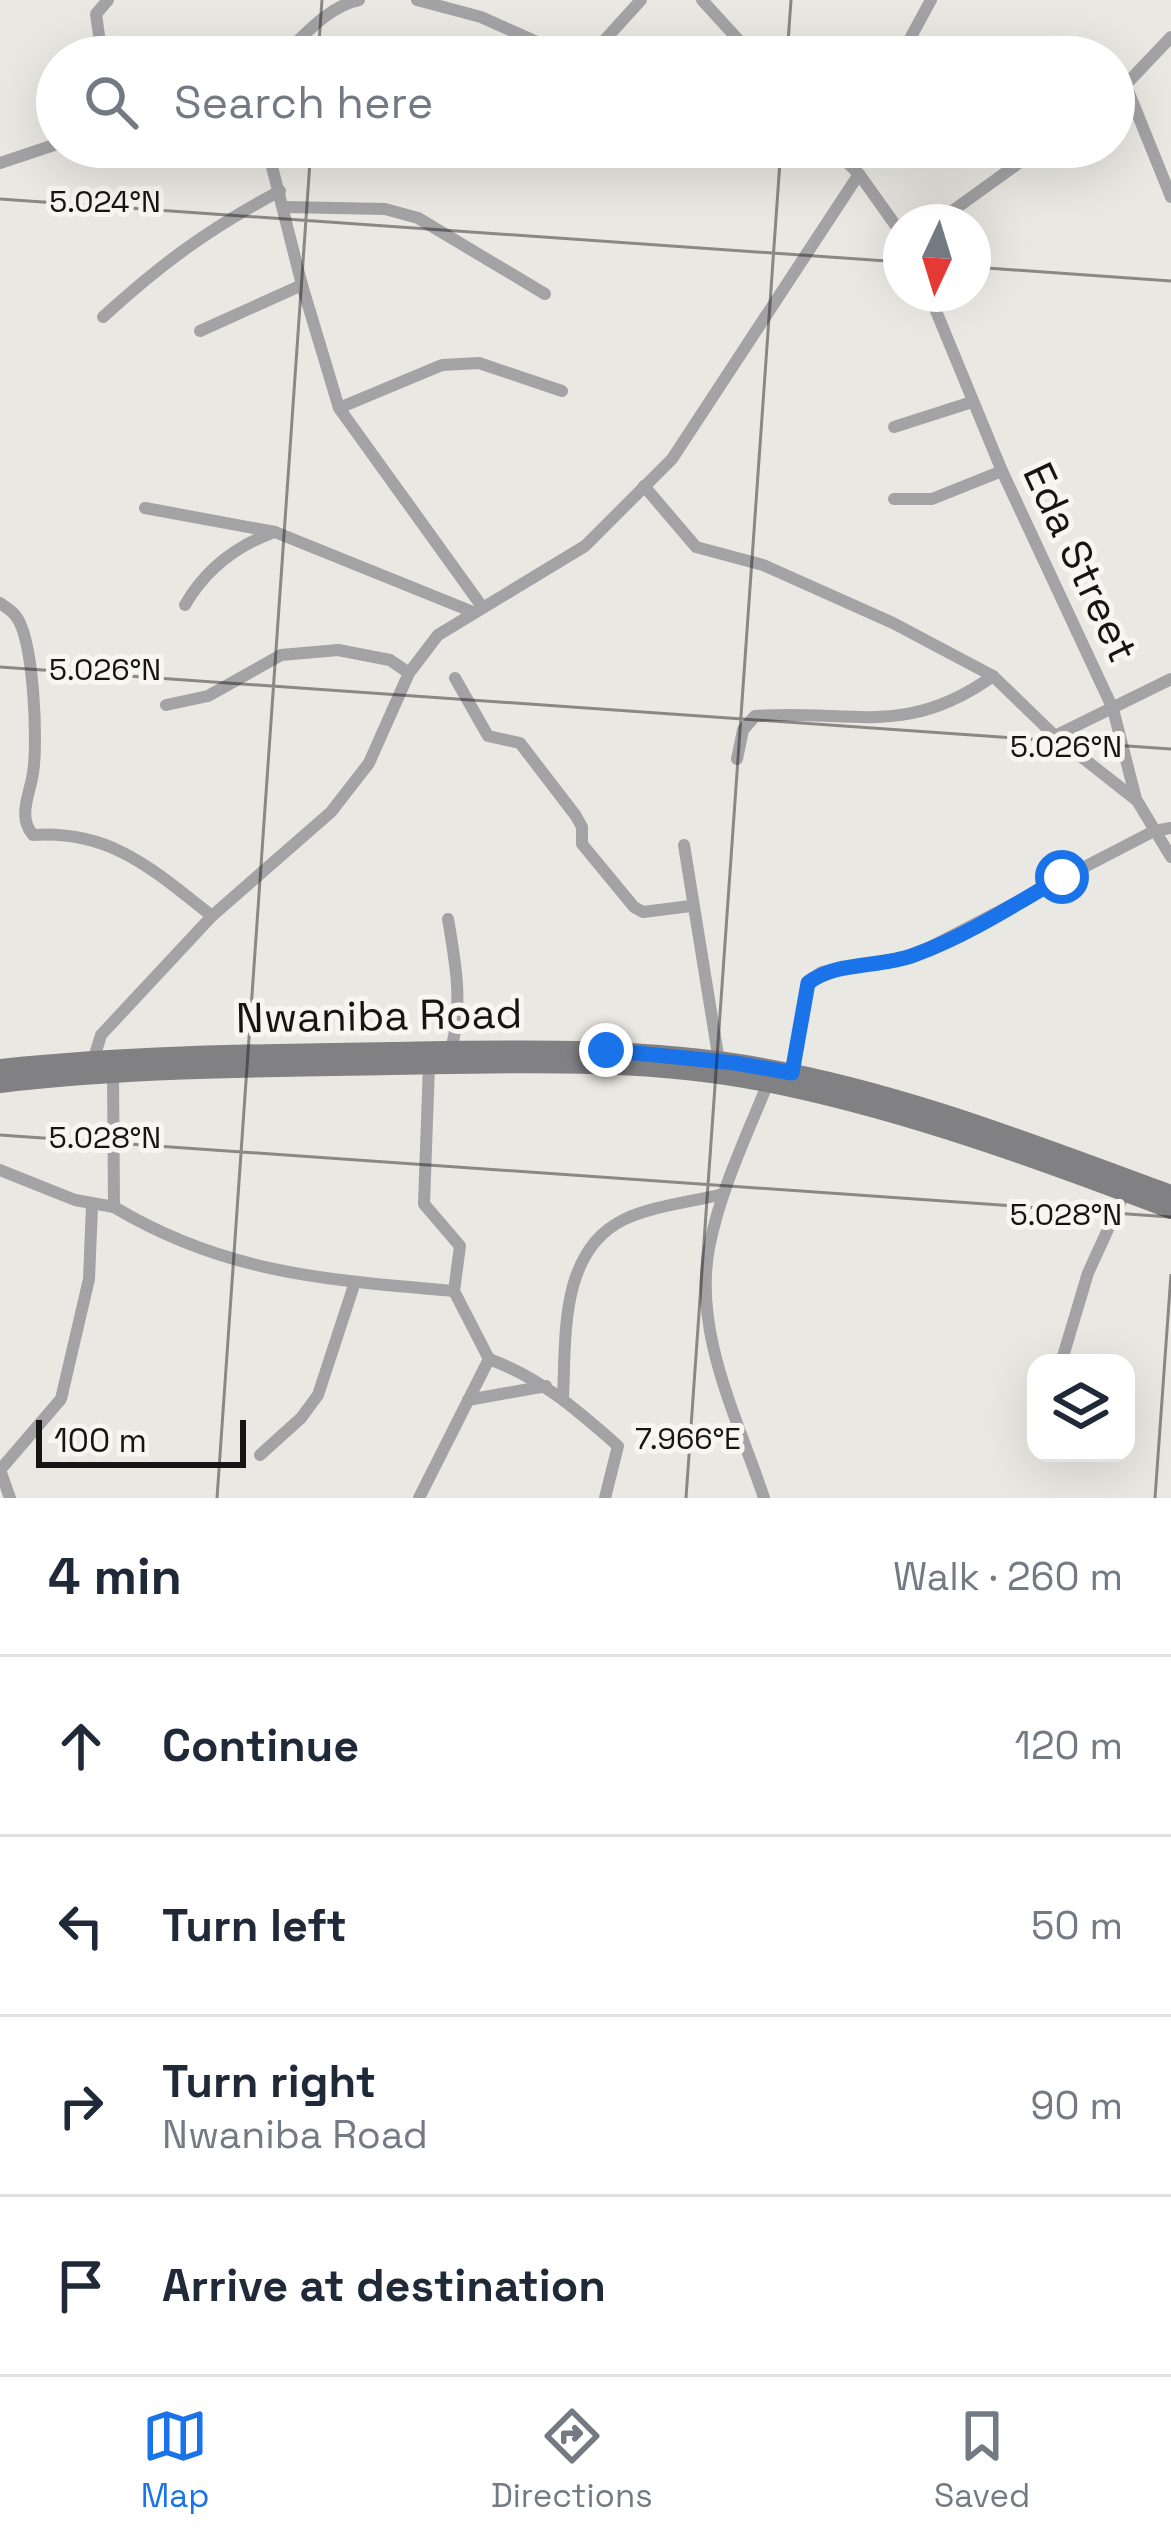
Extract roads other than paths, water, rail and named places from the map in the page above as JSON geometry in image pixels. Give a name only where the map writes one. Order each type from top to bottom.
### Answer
[{"type":"main road","name":"Nwaniba Road","points":[[0,1068],[451,1050],[606,1050],[719,1061],[908,1101],[1171,1193]]},
{"type":"main road","points":[[0,1084],[107,1062],[615,1066],[768,1083],[889,1112],[1171,1210]]},
{"type":"street","points":[[100,36],[97,14],[108,0]]},
{"type":"street","points":[[304,36],[348,2],[358,0]]},
{"type":"street","points":[[417,0],[481,17],[524,36]]},
{"type":"street","points":[[608,36],[641,0]]},
{"type":"street","points":[[702,0],[735,36]]},
{"type":"street","points":[[911,36],[931,0]]},
{"type":"street","points":[[1135,78],[1171,37]]},
{"type":"street","points":[[1135,110],[1171,197]]},
{"type":"street","points":[[0,163],[36,151]]},
{"type":"street","points":[[273,168],[302,285],[340,408],[478,610]]},
{"type":"street","points":[[854,168],[883,207]]},
{"type":"street","points":[[963,204],[1012,168]]},
{"type":"street","points":[[114,1207],[107,1062],[101,1035],[212,916],[332,812],[369,764],[409,673],[438,635],[585,545],[672,459],[860,174]]},
{"type":"street","points":[[104,317],[164,261],[280,191]]},
{"type":"street","points":[[284,207],[385,209],[418,218],[545,293]]},
{"type":"street","points":[[200,331],[302,285]]},
{"type":"street","name":"Eda Street","points":[[936,312],[1002,471],[1113,710],[1136,799],[1171,857]]},
{"type":"street","points":[[340,408],[442,365],[478,363],[562,391]]},
{"type":"street","points":[[894,427],[972,402]]},
{"type":"street","points":[[894,499],[932,499],[1002,471]]},
{"type":"street","points":[[644,487],[696,547],[763,565],[893,623],[993,676],[1055,736],[1136,799]]},
{"type":"street","points":[[145,508],[275,532],[478,610]]},
{"type":"street","points":[[185,604],[200,578],[252,540],[275,532]]},
{"type":"street","points":[[0,603],[16,616],[30,647],[34,768],[24,815],[28,831],[33,835],[69,833],[117,850],[156,872],[212,916]]},
{"type":"street","points":[[166,705],[208,695],[281,655],[338,650],[390,660],[409,673]]},
{"type":"street","points":[[736,759],[743,730],[754,716],[786,713],[881,720],[928,712],[963,697],[993,676]]},
{"type":"street","points":[[455,678],[488,736],[520,743],[576,817],[582,827],[582,844],[634,908],[643,912],[691,906]]},
{"type":"street","points":[[1055,736],[1171,679]]},
{"type":"street","points":[[792,1073],[808,983],[822,972],[913,956],[1154,831],[1171,828]]},
{"type":"street","points":[[684,845],[719,1061]]},
{"type":"street","points":[[448,920],[459,986],[451,1050]]},
{"type":"street","points":[[429,1065],[424,1204],[460,1246],[454,1291],[489,1359],[547,1386],[618,1446],[605,1498]]},
{"type":"street","points":[[764,1498],[710,1334],[706,1285],[723,1194],[768,1083]]},
{"type":"street","points":[[0,1170],[92,1206],[114,1207],[161,1236],[223,1258],[281,1273],[454,1291]]},
{"type":"street","points":[[1064,1354],[1088,1274],[1125,1192]]},
{"type":"street","points":[[563,1397],[568,1295],[597,1238],[624,1219],[723,1194]]},
{"type":"street","points":[[10,1498],[0,1470],[61,1399],[88,1279],[92,1206]]},
{"type":"street","points":[[260,1455],[302,1418],[318,1395],[355,1282]]},
{"type":"street","points":[[419,1498],[489,1359]]},
{"type":"street","points":[[468,1400],[547,1386]]}]
